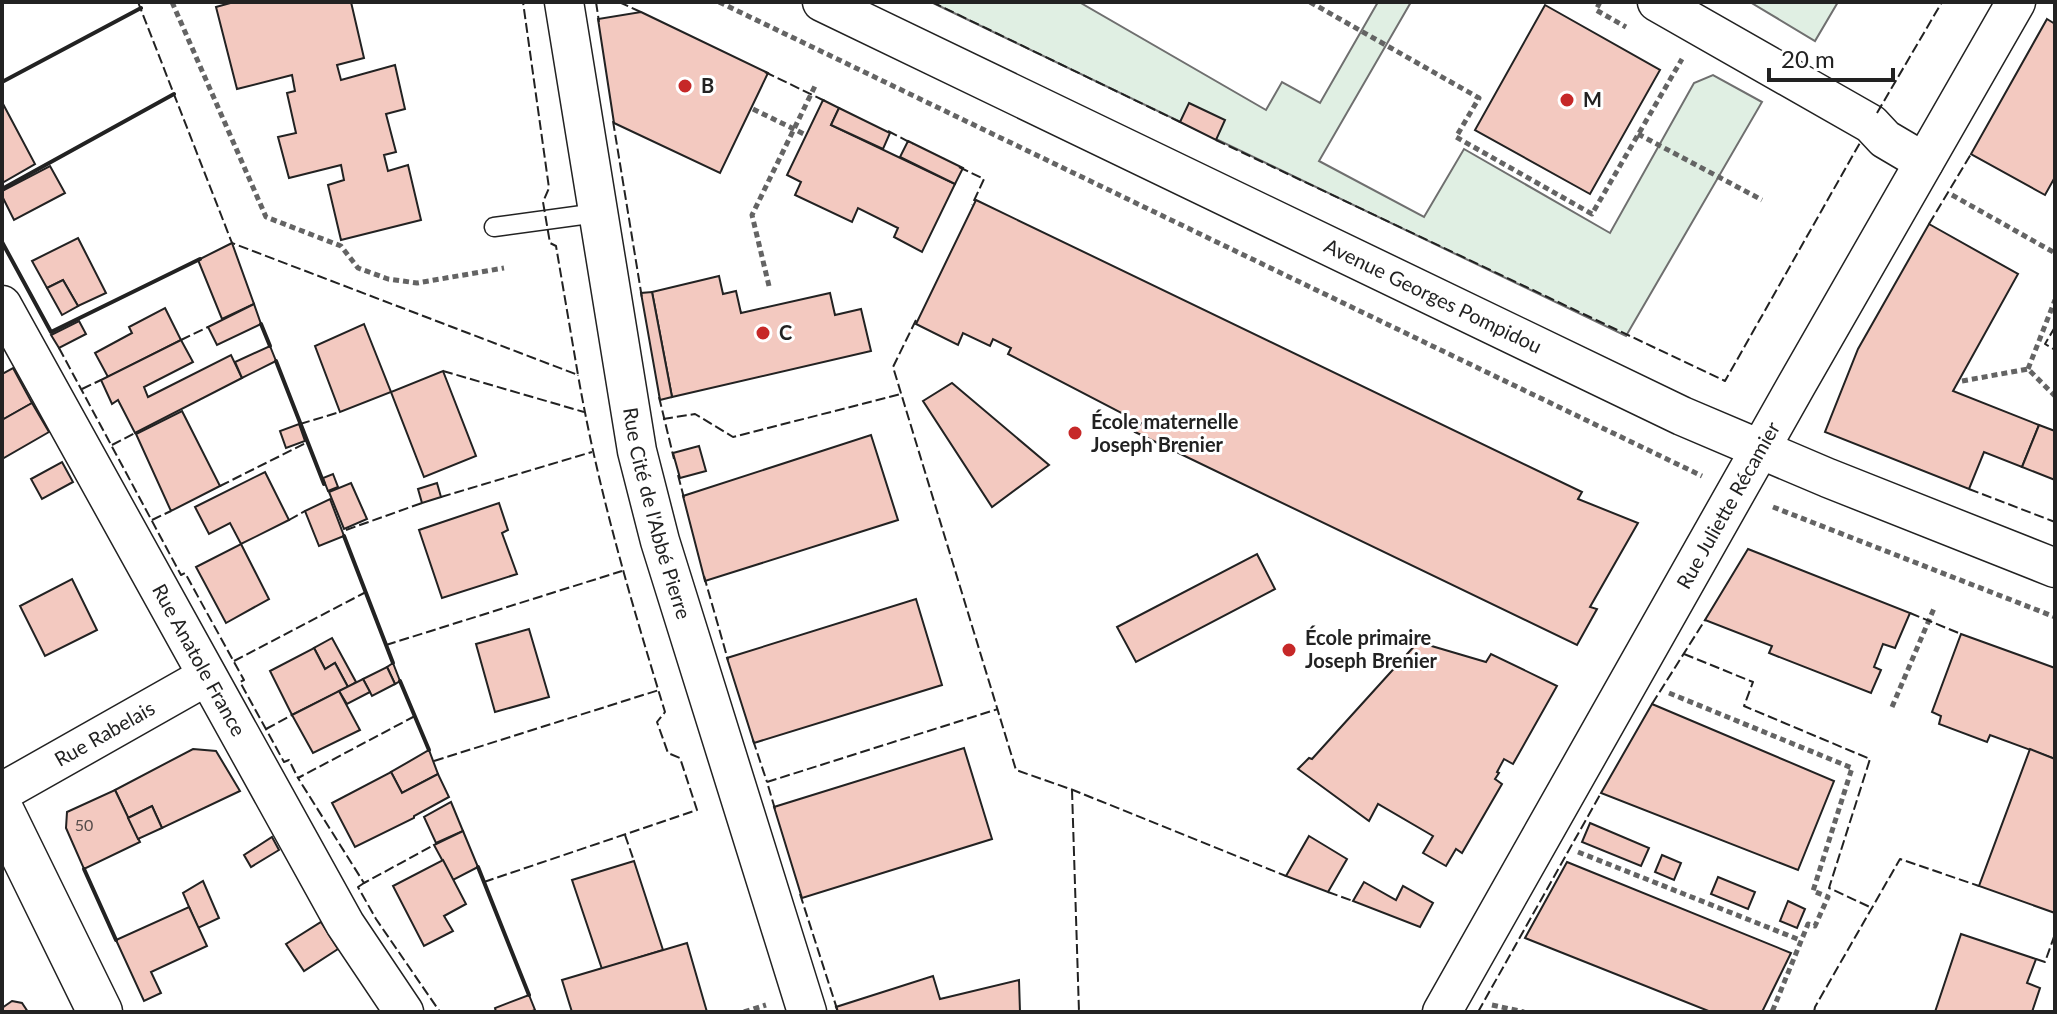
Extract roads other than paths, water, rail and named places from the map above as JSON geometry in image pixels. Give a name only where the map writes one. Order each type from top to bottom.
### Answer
[{"type":"main road","points":[[2,812],[100,1012]]},
{"type":"street","name":"Rue Cité de l'Abbé Pierre","points":[[564,2],[637,451],[705,689],[807,1012]]},
{"type":"street","name":"Avenue Georges Pompidou","points":[[822,2],[1682,416],[2055,568]]},
{"type":"street","points":[[1657,2],[1871,124],[1921,168]]},
{"type":"street","name":"Rue Juliette Récamier","points":[[1442,1012],[2016,2]]},
{"type":"street","name":"Rue Anatole France","points":[[2,305],[345,924],[404,1012]]},
{"type":"street","name":"Rue Rabelais","points":[[2,792],[207,676]]},
{"type":"lane","points":[[494,227],[597,213]]},
{"type":"place","name":"B","points":[[685,86]]},
{"type":"place","name":"M","points":[[1567,100]]},
{"type":"place","name":"C","points":[[763,333]]},
{"type":"place","name":"École maternelle Joseph Brenier","points":[[1075,433]]},
{"type":"place","name":"École primaire Joseph Brenier","points":[[1289,650]]}]
